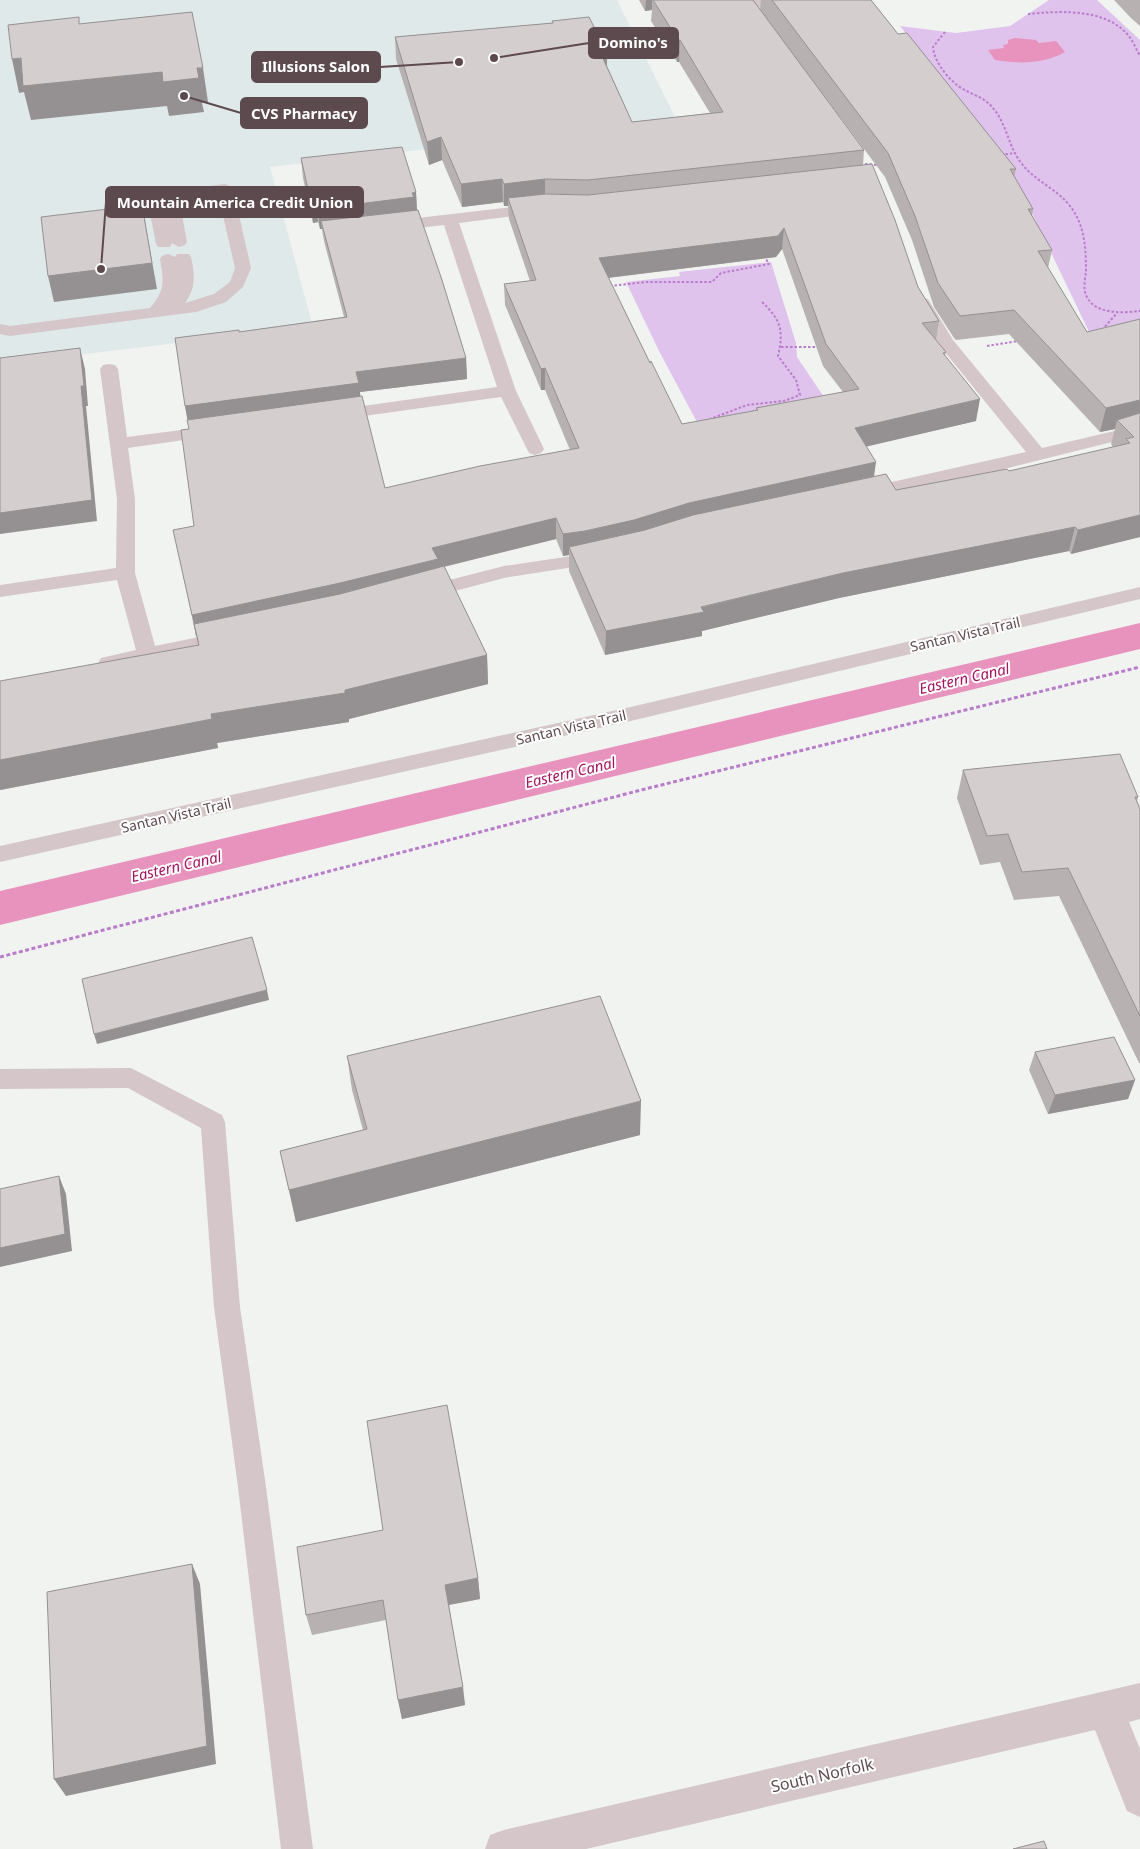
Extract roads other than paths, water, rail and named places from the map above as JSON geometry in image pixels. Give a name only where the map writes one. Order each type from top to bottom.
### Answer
[{"type":"street","points":[[1123,1705],[1140,1798]]},
{"type":"street","name":"South Norfolk","points":[[504,1849],[1123,1705]]},
{"type":"lane","points":[[712,8],[792,0]]},
{"type":"lane","points":[[748,4],[760,20]]},
{"type":"lane","points":[[0,329],[10,331],[188,308],[220,298],[237,284],[243,268],[225,189],[163,196]]},
{"type":"lane","points":[[163,196],[189,212]]},
{"type":"lane","points":[[163,196],[178,251],[202,282],[198,294],[188,308]]},
{"type":"lane","points":[[372,228],[554,208]]},
{"type":"lane","points":[[450,219],[507,391],[534,449]]},
{"type":"lane","points":[[162,311],[169,296],[178,251]]},
{"type":"lane","points":[[918,291],[924,308],[955,353],[1038,454]]},
{"type":"lane","points":[[109,369],[126,499],[125,573],[147,654]]},
{"type":"lane","points":[[323,416],[507,391]]},
{"type":"lane","points":[[119,444],[226,430]]},
{"type":"lane","points":[[843,498],[1140,430]]},
{"type":"lane","points":[[407,597],[504,572],[585,561],[620,553]]},
{"type":"lane","points":[[0,590],[125,573]]},
{"type":"lane","name":"Santan Vista Trail","points":[[0,854],[635,713],[1140,593]]},
{"type":"lane","points":[[92,666],[243,635]]},
{"type":"lane","points":[[0,1079],[131,1078],[213,1122],[227,1306],[252,1487],[297,1849]]},
{"type":"waterway","name":"Eastern Canal","points":[[0,908],[1140,636]]},
{"type":"place","name":"Domino's","points":[[494,58]]},
{"type":"place","name":"Illusions Salon","points":[[459,62]]},
{"type":"place","name":"CVS Pharmacy","points":[[184,96]]},
{"type":"place","name":"Mountain America Credit Union","points":[[101,269]]}]
